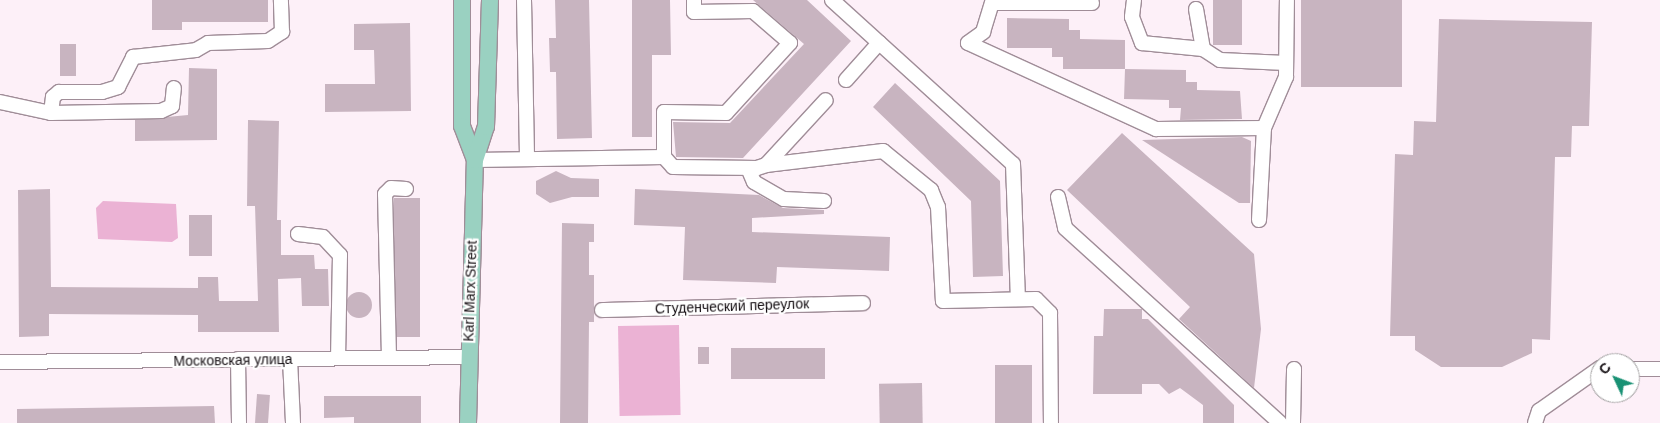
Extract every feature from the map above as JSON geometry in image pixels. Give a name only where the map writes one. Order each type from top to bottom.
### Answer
[{"type":"main road","name":"Karl Marx Street","points":[[462,0],[462,126],[475,160]]},
{"type":"main road","name":"Karl Marx Street","points":[[468,423],[467,357],[475,160],[486,126],[490,0]]},
{"type":"street","points":[[51,113],[52,97],[59,92],[102,92],[118,87],[132,57],[196,50],[208,43],[268,41],[282,32],[282,0]]},
{"type":"street","points":[[524,0],[527,157]]},
{"type":"street","points":[[664,157],[664,112],[726,113],[790,43],[753,11],[694,12],[694,0]]},
{"type":"street","points":[[832,0],[1013,164],[1018,298]]},
{"type":"street","points":[[1134,0],[1132,17],[1142,43],[1203,49],[1220,60],[1286,63]]},
{"type":"street","points":[[1259,220],[1264,128],[1286,77],[1287,0]]},
{"type":"street","points":[[1092,3],[993,2],[983,32],[968,43],[1156,130],[1264,128]]},
{"type":"street","points":[[1196,9],[1203,49]]},
{"type":"street","points":[[846,80],[879,43]]},
{"type":"street","points":[[0,102],[51,113],[160,111],[172,106],[174,88]]},
{"type":"street","points":[[766,165],[826,100]]},
{"type":"street","points":[[475,160],[527,157],[664,157],[674,167],[748,168],[871,150],[893,157],[935,197],[943,301],[1036,299],[1050,313],[1051,423]]},
{"type":"street","points":[[748,168],[754,182],[784,199],[824,201]]},
{"type":"street","points":[[389,358],[385,194],[391,188],[406,189]]},
{"type":"street","points":[[1058,198],[1065,228],[1280,423]]},
{"type":"street","points":[[298,234],[323,237],[340,255],[338,358]]},
{"type":"street","name":"Студенческий переулок","points":[[602,310],[863,303]]},
{"type":"street","name":"Московская улица","points":[[0,362],[467,357]]},
{"type":"street","points":[[290,359],[293,423]]},
{"type":"street","points":[[238,360],[239,423]]},
{"type":"street","points":[[1640,368],[1660,369]]},
{"type":"street","points":[[1294,369],[1294,423]]},
{"type":"street","points":[[1535,423],[1539,411],[1590,375]]},
{"type":"shaded area","points":[[103,201],[176,204],[178,238],[172,242],[98,239],[96,208]]},
{"type":"shaded area","points":[[679,325],[681,415],[620,416],[618,326]]},
{"type":"building","points":[[152,0],[268,0],[268,22],[182,22],[182,30],[152,30]]},
{"type":"building","points":[[555,0],[589,0],[592,138],[557,139],[556,72],[550,72],[549,38],[556,38]]},
{"type":"building","points":[[632,0],[670,0],[671,55],[652,55],[652,137],[632,137]]},
{"type":"building","points":[[753,0],[807,0],[851,41],[743,158],[676,157],[673,122],[730,123],[804,44]]},
{"type":"building","points":[[1213,0],[1242,0],[1242,45],[1213,45]]},
{"type":"building","points":[[1301,0],[1402,0],[1402,87],[1301,87]]},
{"type":"building","points":[[1007,18],[1069,19],[1069,30],[1080,30],[1080,39],[1125,40],[1125,69],[1063,69],[1063,57],[1052,57],[1052,48],[1007,48]]},
{"type":"building","points":[[1439,19],[1592,22],[1589,126],[1572,126],[1571,157],[1555,157],[1550,340],[1532,339],[1532,353],[1502,367],[1441,367],[1415,350],[1415,336],[1390,336],[1395,154],[1413,155],[1414,121],[1436,122]]},
{"type":"building","points":[[410,23],[411,111],[325,112],[325,84],[375,84],[374,50],[354,50],[354,24]]},
{"type":"building","points":[[60,44],[76,44],[76,76],[60,76]]},
{"type":"building","points":[[189,68],[217,69],[217,140],[135,141],[135,120],[188,115]]},
{"type":"building","points":[[1125,69],[1186,70],[1186,82],[1197,82],[1197,90],[1240,91],[1242,119],[1180,120],[1181,108],[1169,108],[1169,100],[1124,99]]},
{"type":"building","points":[[895,83],[1000,181],[1003,276],[973,277],[971,201],[873,107]]},
{"type":"building","points":[[248,120],[279,121],[277,220],[281,220],[281,255],[314,255],[315,269],[328,269],[329,306],[302,306],[301,278],[278,279],[279,332],[198,332],[198,315],[49,314],[49,336],[19,337],[18,190],[50,189],[51,287],[198,288],[198,277],[218,277],[219,301],[258,301],[255,206],[247,206]]},
{"type":"building","points":[[1122,133],[1254,254],[1261,329],[1254,388],[1179,319],[1190,307],[1067,190]]},
{"type":"building","points":[[1242,137],[1251,141],[1250,203],[1239,203],[1142,140]]},
{"type":"building","points":[[556,171],[571,178],[599,179],[599,197],[572,197],[550,203],[536,194],[536,181]]},
{"type":"building","points":[[635,189],[759,195],[783,208],[824,210],[824,214],[752,218],[752,232],[890,237],[889,271],[777,267],[776,283],[683,280],[685,227],[634,225]]},
{"type":"building","points":[[394,198],[420,198],[420,337],[394,337]]},
{"type":"building","points":[[189,215],[212,215],[212,256],[189,256]]},
{"type":"building","points":[[562,223],[594,224],[594,242],[589,242],[589,275],[594,275],[594,322],[589,322],[588,423],[560,423]]},
{"type":"building","points":[[359,292],[368,296],[372,305],[368,314],[359,318],[350,314],[346,305],[350,296]]},
{"type":"building","points":[[1104,309],[1142,309],[1142,319],[1148,319],[1234,405],[1234,423],[1203,423],[1203,405],[1180,388],[1169,394],[1159,384],[1142,384],[1142,394],[1093,394],[1094,336],[1103,336]]},
{"type":"building","points":[[698,347],[709,347],[709,364],[698,364]]},
{"type":"building","points":[[731,348],[825,348],[825,379],[731,379]]},
{"type":"building","points":[[995,365],[1032,365],[1032,423],[995,423]]},
{"type":"building","points":[[922,383],[923,423],[880,423],[879,384]]},
{"type":"building","points":[[257,394],[270,395],[268,423],[255,423]]},
{"type":"building","points":[[324,396],[421,396],[421,423],[354,423],[354,417],[324,418]]},
{"type":"building","points":[[214,406],[215,423],[17,423],[17,409]]}]
